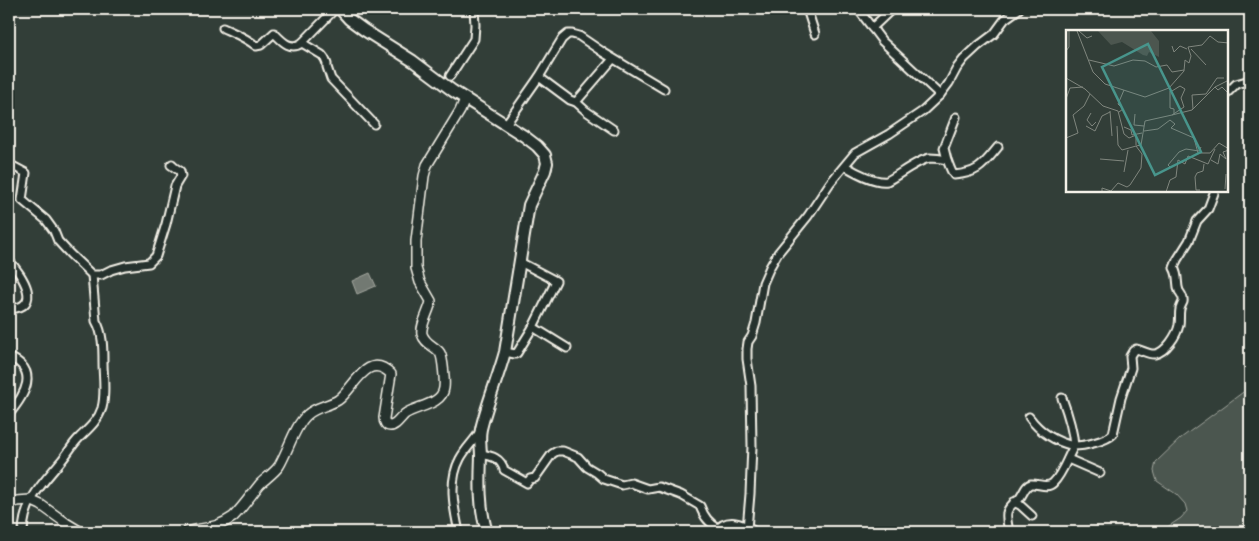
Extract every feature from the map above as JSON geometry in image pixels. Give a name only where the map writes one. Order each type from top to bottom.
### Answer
[{"type":"main road","points":[[340,9],[364,30],[537,146],[547,160],[544,174],[530,205],[505,352],[480,430],[480,491],[482,513],[487,532]]},
{"type":"main road","points":[[718,531],[732,524],[738,524],[749,531]]},
{"type":"street","points":[[223,28],[239,35],[257,47],[261,46],[274,33],[292,47],[302,43],[335,9]]},
{"type":"street","points":[[450,76],[474,40],[474,9]]},
{"type":"street","points":[[806,9],[815,34]]},
{"type":"street","points":[[858,9],[882,42],[940,95]]},
{"type":"street","points":[[872,28],[892,9]]},
{"type":"street","points":[[749,531],[752,446],[751,389],[747,349],[756,323],[763,283],[770,267],[778,253],[808,216],[833,178],[856,153],[914,117],[940,95],[950,83],[957,68],[964,59],[994,34],[1005,19],[1019,9]]},
{"type":"street","points":[[506,124],[539,77],[562,39],[568,34],[579,36],[613,59],[664,89]]},
{"type":"street","points":[[302,43],[326,59],[331,79],[374,124]]},
{"type":"street","points":[[576,102],[613,59]]},
{"type":"street","points":[[539,77],[564,97],[576,102],[614,130]]},
{"type":"street","points":[[1229,91],[1236,84],[1250,80]]},
{"type":"street","points":[[186,532],[216,527],[233,517],[262,482],[277,469],[287,452],[299,424],[307,414],[336,401],[344,395],[358,376],[368,368],[382,367],[391,374],[384,418],[388,426],[394,424],[410,410],[433,402],[440,397],[444,390],[440,354],[427,342],[422,334],[422,328],[432,301],[417,274],[415,262],[416,241],[425,170],[460,111],[465,99]]},
{"type":"street","points":[[956,117],[944,148],[952,174],[971,173],[980,168],[998,147]]},
{"type":"street","points":[[845,166],[869,178],[883,182],[927,159],[947,160]]},
{"type":"street","points":[[9,164],[26,173],[22,200],[46,220],[58,241],[92,275],[96,321],[99,326],[103,350],[104,380],[102,407],[95,422],[78,438],[57,466],[40,484],[30,500],[23,532]]},
{"type":"street","points":[[92,275],[101,275],[118,268],[150,263],[157,255],[175,186],[180,176],[180,171],[172,166],[172,164]]},
{"type":"street","points":[[1029,417],[1046,434],[1063,443],[1074,446],[1083,446],[1109,438],[1113,434],[1121,398],[1131,368],[1130,356],[1133,351],[1136,349],[1155,354],[1166,348],[1176,333],[1183,298],[1178,290],[1177,274],[1174,268],[1190,241],[1197,221],[1208,209],[1214,192]]},
{"type":"street","points":[[9,262],[23,279],[28,291],[24,304],[17,308],[9,309]]},
{"type":"street","points":[[505,352],[517,353],[533,328],[556,281],[520,262]]},
{"type":"street","points":[[533,328],[567,348]]},
{"type":"street","points":[[9,357],[17,361],[23,368],[27,380],[23,395],[9,414]]},
{"type":"street","points":[[1009,532],[1008,508],[1019,499],[1028,485],[1047,486],[1052,484],[1066,464],[1074,446],[1071,423],[1062,398]]},
{"type":"street","points":[[459,532],[454,503],[453,476],[460,459],[474,442],[480,430]]},
{"type":"street","points":[[481,454],[500,460],[504,470],[527,483],[535,478],[552,454],[557,451],[563,451],[578,457],[586,467],[604,479],[622,485],[631,483],[648,489],[659,486],[681,495],[700,506],[703,515],[718,531]]},
{"type":"street","points":[[1068,459],[1100,473]]},
{"type":"street","points":[[9,504],[30,500],[81,532]]},
{"type":"street","points":[[1014,502],[1032,516]]},
{"type":"shaded area","points":[[370,273],[376,286],[357,294],[352,281]]},
{"type":"shaded area","points":[[1250,387],[1250,532],[1160,532],[1181,518],[1187,511],[1185,504],[1176,494],[1157,481],[1154,471],[1156,462],[1181,438]]}]
